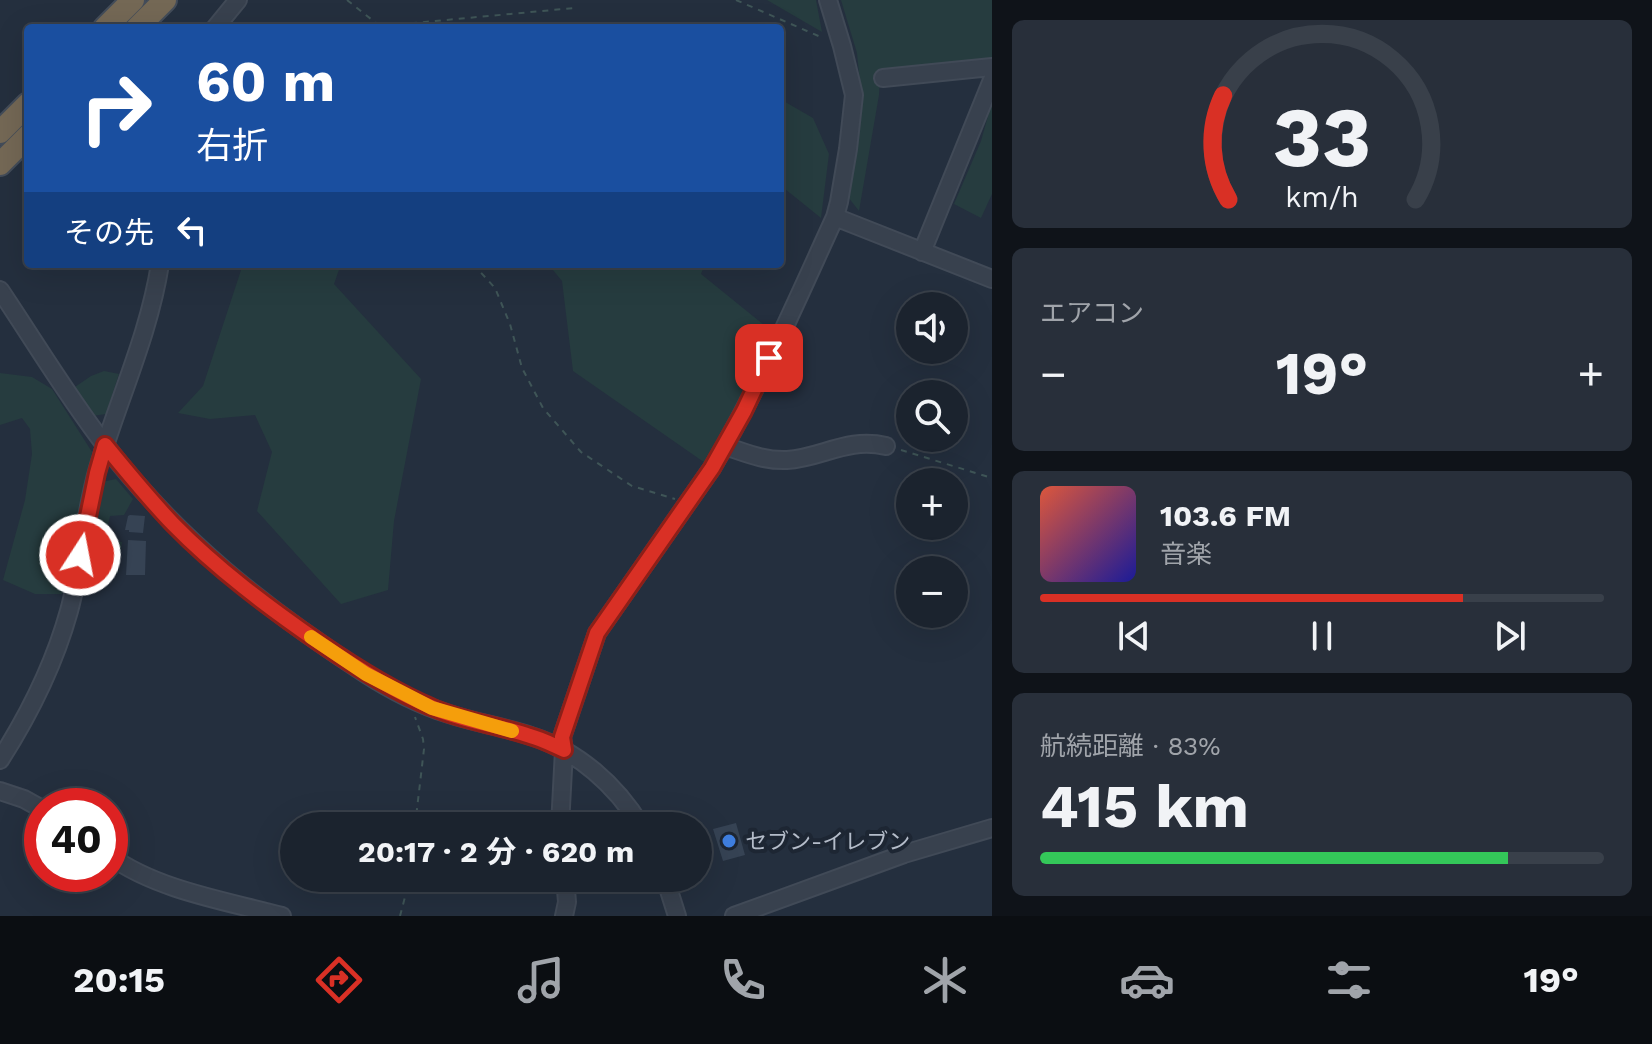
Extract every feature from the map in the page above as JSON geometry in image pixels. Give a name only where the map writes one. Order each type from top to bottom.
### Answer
[{"type":"highway","points":[[109,24],[133,0]]},
{"type":"highway","points":[[141,24],[165,0]]},
{"type":"highway","points":[[0,132],[24,108]]},
{"type":"highway","points":[[0,164],[24,140]]},
{"type":"street","points":[[218,24],[238,0]]},
{"type":"street","points":[[561,812],[562,737],[597,633],[689,503],[725,446],[835,217],[854,95],[828,0]]},
{"type":"street","points":[[883,78],[992,67]]},
{"type":"street","points":[[922,252],[992,80]]},
{"type":"street","points":[[835,217],[992,279]]},
{"type":"street","points":[[0,760],[47,677],[69,611],[97,473],[142,341],[159,268]]},
{"type":"street","points":[[0,290],[105,445],[138,486],[174,525],[245,589],[366,674],[418,701],[452,715],[528,735],[564,750],[612,788],[630,812]]},
{"type":"street","points":[[725,446],[763,459],[790,460],[851,444],[886,446]]},
{"type":"street","points":[[0,791],[24,799]]},
{"type":"street","points":[[734,916],[904,854],[992,828]]},
{"type":"street","points":[[128,866],[150,878],[195,893],[282,916]]},
{"type":"street","points":[[564,916],[566,892]]},
{"type":"street","points":[[669,892],[677,916]]},
{"type":"path","points":[[347,0],[376,23],[403,24],[574,8]]},
{"type":"path","points":[[736,0],[842,46]]},
{"type":"path","points":[[477,268],[495,288],[510,324],[522,368],[543,408],[581,452],[632,486],[689,503]]},
{"type":"path","points":[[886,446],[992,478]]},
{"type":"path","points":[[417,812],[424,749],[414,719],[418,701]]},
{"type":"path","points":[[400,916],[406,892]]},
{"type":"green space","points":[[767,0],[816,0],[822,32]]},
{"type":"green space","points":[[841,0],[992,0],[992,63],[880,74],[859,211],[848,197],[861,93],[857,53]]},
{"type":"green space","points":[[784,101],[813,118],[829,154],[821,218],[785,189]]},
{"type":"green space","points":[[992,102],[992,194],[981,218],[954,204],[981,141]]},
{"type":"green space","points":[[242,268],[340,268],[334,284],[421,379],[394,521],[388,590],[341,604],[257,511],[272,452],[255,415],[210,419],[178,413],[203,386]]},
{"type":"green space","points":[[551,268],[703,268],[701,274],[774,333],[708,465],[573,371],[562,281]]},
{"type":"green space","points":[[104,371],[119,374],[106,414],[92,416],[75,387]]},
{"type":"green space","points":[[0,373],[32,377],[52,389],[92,452],[62,594],[35,594],[3,580],[25,500],[32,454],[30,429],[22,418],[0,425]]},
{"type":"green space","points":[[116,479],[133,499],[124,515],[110,516],[105,539],[122,542],[117,574],[90,571],[102,482]]},
{"type":"building","points":[[130,515],[145,516],[143,533],[125,530]]},
{"type":"building","points":[[128,540],[146,541],[145,575],[126,575]]},
{"type":"building","name":"セブン-イレブン","points":[[736,823],[745,855],[723,861],[713,829]]},
{"type":"slow traffic","points":[[311,637],[366,674],[432,708],[512,731]]},
{"type":"place","name":"セブン-イレブン","points":[[729,841]]},
{"type":"route","points":[[80,555],[105,445],[138,486],[208,557],[266,606],[366,674],[432,708],[528,735],[564,750],[562,737],[597,633],[712,468],[769,358]]}]
